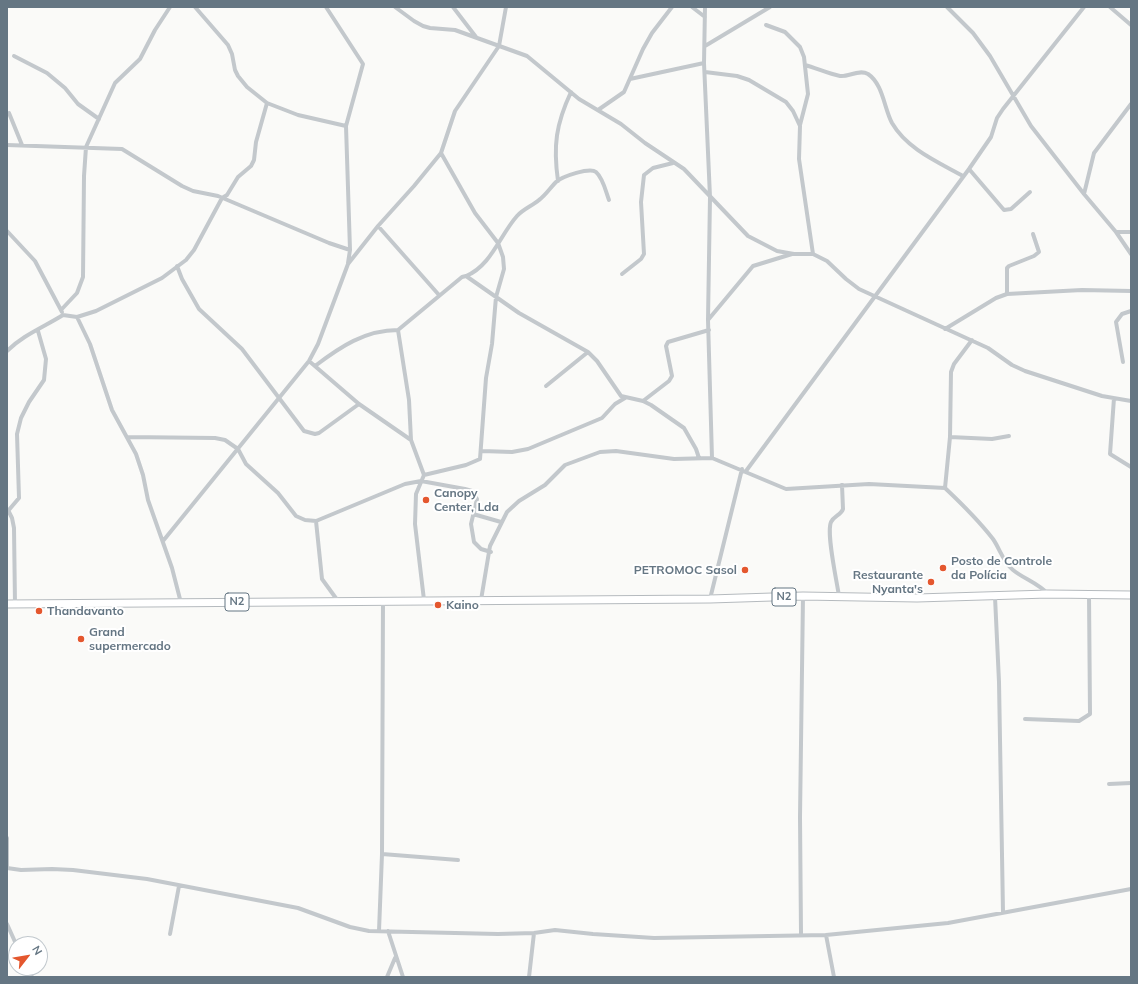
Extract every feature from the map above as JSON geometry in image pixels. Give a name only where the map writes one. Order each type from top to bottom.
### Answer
[{"type":"main road","name":"N2","points":[[7,604],[181,604],[383,600],[710,599],[803,596],[917,598],[995,597],[1048,594],[1131,595]]},
{"type":"street","points":[[7,351],[22,338],[38,331],[62,312],[77,293],[83,277],[84,176],[86,147],[115,83],[140,59],[155,30],[170,7]]},
{"type":"street","points":[[195,7],[228,44],[238,76],[247,87],[267,103],[298,115],[346,126]]},
{"type":"street","points":[[163,541],[309,361],[318,344],[348,264],[350,250],[346,126],[363,64],[326,7]]},
{"type":"street","points":[[395,7],[414,22],[423,26],[455,30],[476,36],[527,56],[571,92],[621,124],[673,163],[684,169],[748,236],[769,248],[794,254],[813,254],[827,261],[846,280],[860,289],[972,340],[1025,371],[1114,398],[1131,401]]},
{"type":"street","points":[[453,7],[476,36]]},
{"type":"street","points":[[348,264],[378,226],[441,154],[455,112],[499,46],[506,7]]},
{"type":"street","points":[[598,110],[618,98],[624,92],[643,49],[652,33],[672,7]]},
{"type":"street","points":[[692,7],[705,17]]},
{"type":"street","points":[[705,7],[704,63],[710,197],[708,320],[712,458]]},
{"type":"street","points":[[705,46],[770,7]]},
{"type":"street","points":[[947,7],[973,33],[986,50],[1031,126],[1116,232],[1131,254]]},
{"type":"street","points":[[710,599],[744,470],[875,297],[969,169],[991,137],[998,118],[1013,96],[1084,7]]},
{"type":"street","points":[[1110,7],[1131,25]]},
{"type":"street","points":[[766,25],[785,32],[793,39],[800,47],[805,65],[808,102],[800,126],[799,159],[813,254]]},
{"type":"street","points":[[14,56],[48,73],[65,88],[78,104],[99,120]]},
{"type":"street","points":[[630,80],[704,63]]},
{"type":"street","points":[[805,65],[840,76],[857,73],[868,74],[875,81],[892,123],[900,134],[927,156],[963,176]]},
{"type":"street","points":[[705,72],[737,76],[762,87],[786,102],[793,111],[800,126]]},
{"type":"street","points":[[558,181],[555,156],[556,130],[571,92]]},
{"type":"street","points":[[7,231],[35,261],[62,312],[77,317],[110,305],[137,289],[155,282],[177,266],[194,250],[222,198],[227,194],[238,177],[251,166],[254,160],[256,142],[267,103]]},
{"type":"street","points":[[1084,194],[1094,154],[1131,104]]},
{"type":"street","points":[[9,113],[22,145]]},
{"type":"street","points":[[7,145],[122,149],[182,186],[222,198],[350,250]]},
{"type":"street","points":[[424,475],[480,459],[482,451],[486,378],[492,344],[496,297],[504,269],[503,257],[498,243],[475,213],[441,154]]},
{"type":"street","points":[[622,274],[641,259],[644,254],[641,202],[644,175],[654,168],[673,163]]},
{"type":"street","points":[[969,169],[1004,210],[1011,209],[1030,192]]},
{"type":"street","points":[[315,366],[333,352],[366,334],[384,330],[398,330],[439,295],[484,262],[517,216],[540,199],[558,181],[590,170],[595,171],[599,175],[609,200]]},
{"type":"street","points":[[378,226],[439,295]]},
{"type":"street","points":[[1116,232],[1131,232]]},
{"type":"street","points":[[1007,294],[1007,268],[1034,256],[1039,252],[1033,234]]},
{"type":"street","points":[[708,320],[753,266],[794,254]]},
{"type":"street","points":[[177,266],[182,279],[199,309],[239,345],[304,431],[315,434],[359,404]]},
{"type":"street","points":[[466,276],[519,313],[588,352],[597,361],[616,391],[625,398],[643,401],[665,413],[684,428],[696,449],[699,458]]},
{"type":"street","points":[[945,329],[996,298],[1007,294],[1082,290],[1131,291]]},
{"type":"street","points":[[1123,362],[1116,322],[1122,314],[1131,310]]},
{"type":"street","points":[[77,317],[90,344],[112,410],[136,454],[144,475],[148,500],[172,568],[181,604]]},
{"type":"street","points":[[398,330],[409,400],[411,440],[424,475],[416,494],[415,524],[424,600]]},
{"type":"street","points":[[643,401],[669,381],[672,376],[666,346],[668,342],[709,330]]},
{"type":"street","points":[[15,604],[14,528],[12,518],[8,510],[19,498],[17,434],[21,418],[29,402],[44,380],[46,359],[38,331]]},
{"type":"street","points":[[945,488],[950,437],[951,372],[954,364],[972,340]]},
{"type":"street","points":[[546,386],[588,352]]},
{"type":"street","points":[[309,361],[359,404],[411,440]]},
{"type":"street","points":[[482,451],[512,452],[528,449],[602,418],[615,404],[625,398]]},
{"type":"street","points":[[1114,398],[1110,454],[1131,467]]},
{"type":"street","points":[[950,437],[992,439],[1009,436]]},
{"type":"street","points":[[127,437],[221,438],[238,449],[246,464],[278,493],[296,516],[305,520],[316,521],[405,484],[421,481],[456,486],[472,491],[477,499],[471,524],[474,542],[481,549],[491,552]]},
{"type":"street","points":[[481,600],[491,552],[490,546],[501,522],[512,506],[545,485],[565,465],[577,459],[600,452],[616,451],[674,459],[712,458],[744,470],[786,489],[870,484],[945,488],[968,510],[992,538],[1006,562],[1013,570],[1043,588],[1048,594]]},
{"type":"street","points":[[839,596],[831,545],[830,526],[831,522],[843,508],[842,486]]},
{"type":"street","points":[[473,514],[501,522]]},
{"type":"street","points":[[316,521],[322,579],[338,601]]},
{"type":"street","points":[[1025,719],[1080,721],[1090,714],[1089,595]]},
{"type":"street","points":[[801,934],[800,817],[803,596]]},
{"type":"street","points":[[995,597],[999,682],[1003,912]]},
{"type":"street","points":[[379,931],[382,854],[383,600]]},
{"type":"street","points":[[1109,784],[1131,783]]},
{"type":"street","points":[[7,838],[7,868],[21,870],[73,870],[146,879],[298,908],[350,927],[369,931],[388,932],[498,934],[566,930],[593,934],[654,938],[801,934],[826,935],[948,923],[1131,889]]},
{"type":"street","points":[[382,854],[458,860]]},
{"type":"street","points":[[170,934],[179,886]]},
{"type":"street","points":[[7,924],[12,936]]},
{"type":"street","points":[[388,932],[402,977]]},
{"type":"street","points":[[529,977],[534,933]]},
{"type":"street","points":[[826,935],[834,977]]},
{"type":"street","points":[[387,977],[395,958]]},
{"type":"place","name":"Canopy Center, Lda","points":[[426,500]]},
{"type":"place","name":"Posto de Controle da Polícia","points":[[943,568]]},
{"type":"place","name":"PETROMOC Sasol","points":[[745,570]]},
{"type":"place","name":"Restaurante Nyanta's","points":[[931,582]]},
{"type":"place","name":"Kaino","points":[[438,605]]},
{"type":"place","name":"Thandavanto","points":[[39,611]]},
{"type":"place","name":"Grand supermercado","points":[[81,639]]}]
